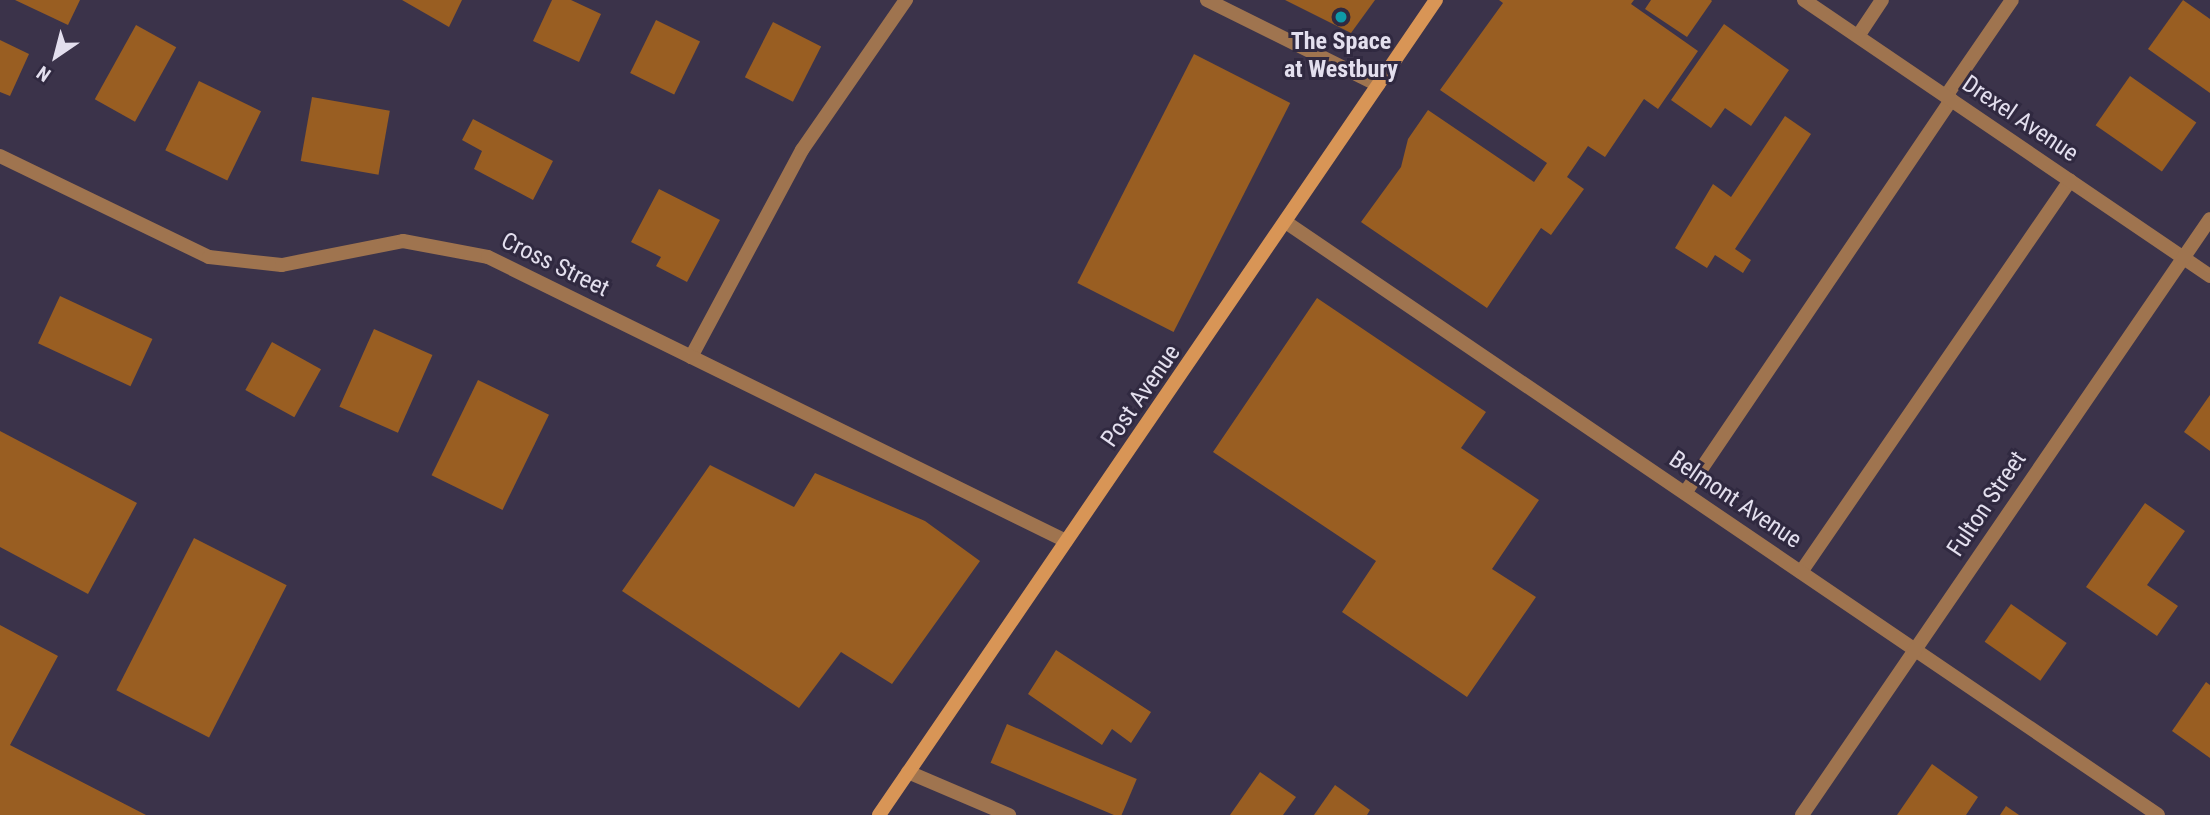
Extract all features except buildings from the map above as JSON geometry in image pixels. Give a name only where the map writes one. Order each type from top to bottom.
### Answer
[{"type":"main road","name":"Post Avenue","points":[[879,815],[1287,223],[1436,0]]},
{"type":"street","points":[[691,357],[802,150],[906,0]]},
{"type":"street","points":[[1207,0],[1378,85]]},
{"type":"street","name":"Drexel Avenue","points":[[1804,0],[2210,275]]},
{"type":"street","points":[[1858,36],[1882,0]]},
{"type":"street","points":[[1685,493],[2012,0]]},
{"type":"street","name":"Cross Street","points":[[0,156],[209,257],[282,265],[403,241],[488,257],[1066,541]]},
{"type":"street","points":[[1801,572],[2070,180]]},
{"type":"street","name":"Fulton Street","points":[[1802,815],[2210,219]]},
{"type":"street","name":"Belmont Avenue","points":[[1287,223],[2158,815]]},
{"type":"street","points":[[908,772],[1009,815]]},
{"type":"place","name":"The Space at Westbury","points":[[1341,17]]}]
